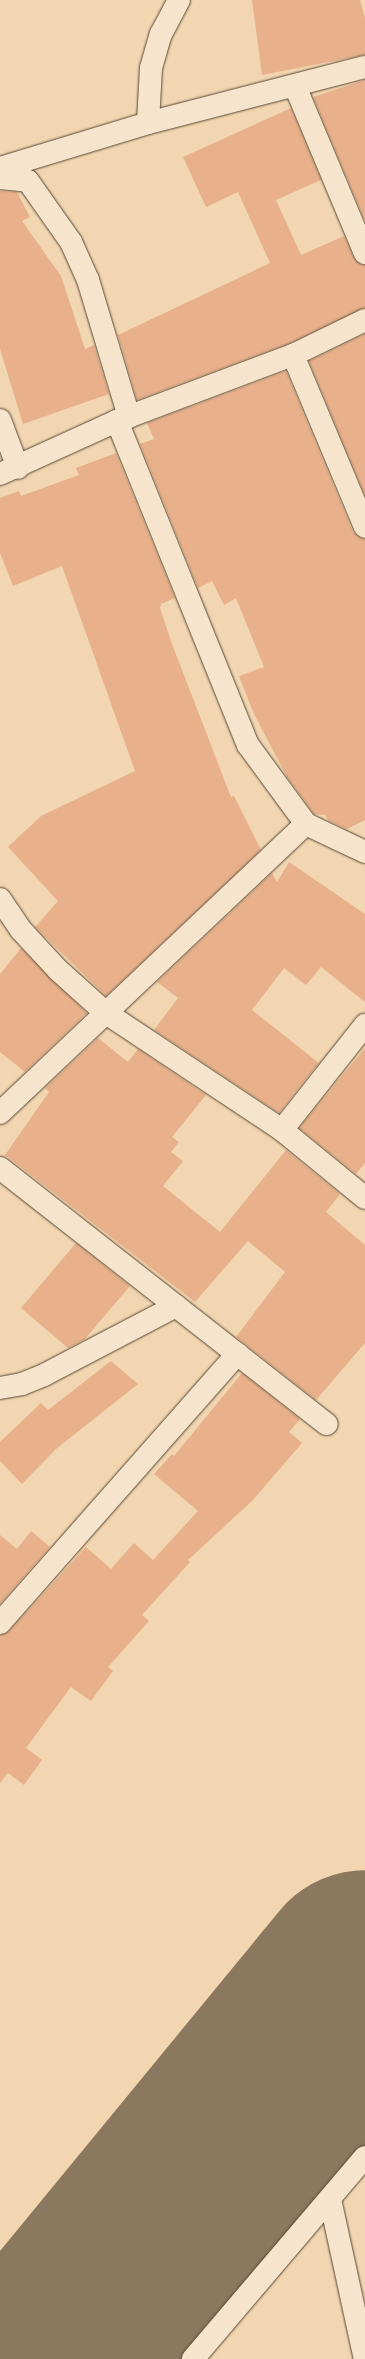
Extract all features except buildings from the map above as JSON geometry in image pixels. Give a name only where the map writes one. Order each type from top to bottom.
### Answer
[{"type":"street","points":[[148,123],[151,68],[161,34],[179,0]]},
{"type":"street","points":[[0,168],[148,123],[365,67]]},
{"type":"street","points":[[295,86],[365,253]]},
{"type":"street","points":[[0,178],[28,181],[71,242],[88,280],[123,419],[248,745],[306,824],[365,852]]},
{"type":"street","points":[[0,420],[9,471],[123,419],[293,355],[365,320]]},
{"type":"street","points":[[293,355],[365,527]]},
{"type":"street","points":[[0,1113],[306,824]]},
{"type":"street","points":[[0,899],[21,930],[58,970],[106,1013],[282,1130],[365,1198]]},
{"type":"street","points":[[282,1130],[365,1025]]},
{"type":"street","points":[[0,1168],[327,1424]]},
{"type":"street","points":[[0,1388],[37,1378],[176,1306]]},
{"type":"street","points":[[0,1622],[237,1354]]},
{"type":"street","points":[[193,2359],[365,2157]]},
{"type":"street","points":[[330,2199],[365,2359]]},
{"type":"runway","points":[[55,2359],[365,1981]]}]
